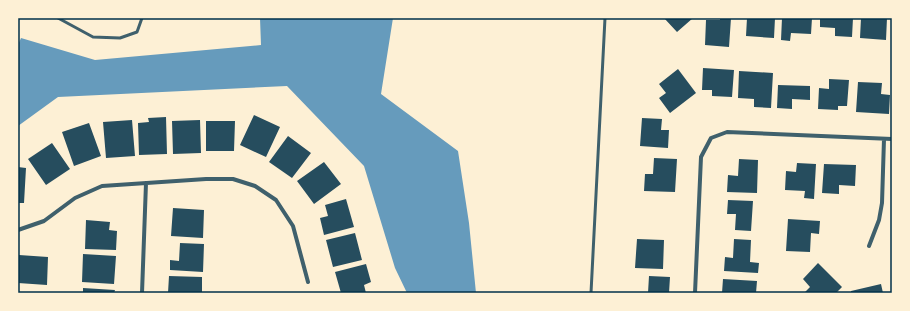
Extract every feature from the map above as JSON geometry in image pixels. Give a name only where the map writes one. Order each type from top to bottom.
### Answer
[{"type":"street","points":[[695,293],[701,156],[711,138],[727,132],[892,139]]},
{"type":"street","points":[[868,246],[879,220],[882,203],[884,139]]},
{"type":"street","points":[[18,230],[44,221],[75,198],[102,186],[146,182],[233,179],[255,186],[276,200],[293,226],[308,282]]},
{"type":"street","points":[[142,293],[146,182]]},
{"type":"lane","points":[[58,18],[93,37],[120,38],[137,32],[142,18]]},
{"type":"lane","points":[[591,293],[605,18]]},
{"type":"water","points":[[260,18],[393,18],[381,94],[458,151],[469,223],[476,293],[407,293],[395,268],[364,166],[287,86],[58,97],[18,126],[18,45],[21,38],[95,60],[261,45]]},
{"type":"building","points":[[664,18],[693,18],[677,32]]},
{"type":"building","points":[[720,18],[731,18],[729,47],[705,45],[706,20],[720,20]]},
{"type":"building","points":[[747,18],[775,18],[774,38],[746,36]]},
{"type":"building","points":[[782,18],[812,18],[811,34],[791,33],[790,41],[781,40]]},
{"type":"building","points":[[820,18],[853,18],[852,37],[835,36],[835,28],[820,27]]},
{"type":"building","points":[[861,18],[887,18],[886,40],[860,38]]},
{"type":"building","points":[[703,68],[734,70],[732,97],[712,96],[712,90],[702,90]]},
{"type":"building","points":[[678,69],[696,93],[670,113],[659,98],[666,93],[659,84]]},
{"type":"building","points":[[739,71],[773,73],[771,108],[754,107],[754,99],[738,98]]},
{"type":"building","points":[[829,79],[849,80],[847,106],[838,106],[838,110],[818,109],[819,88],[829,89]]},
{"type":"building","points":[[858,82],[882,83],[881,94],[890,95],[889,114],[856,112]]},
{"type":"building","points":[[778,85],[810,86],[810,100],[792,99],[792,109],[777,108]]},
{"type":"building","points":[[254,115],[280,127],[266,157],[240,145]]},
{"type":"building","points":[[166,117],[167,154],[139,155],[138,123],[149,122],[148,118]]},
{"type":"building","points":[[642,118],[662,119],[661,130],[669,130],[668,148],[640,146]]},
{"type":"building","points":[[132,120],[135,156],[106,158],[103,122]]},
{"type":"building","points":[[200,120],[201,153],[173,154],[172,121]]},
{"type":"building","points":[[206,121],[235,121],[234,151],[206,151]]},
{"type":"building","points":[[89,123],[101,156],[74,166],[62,132]]},
{"type":"building","points":[[288,136],[311,153],[292,178],[269,162]]},
{"type":"building","points":[[52,143],[70,169],[46,185],[28,159]]},
{"type":"building","points":[[654,158],[677,159],[675,192],[644,191],[645,174],[653,174]]},
{"type":"building","points":[[739,159],[758,160],[757,193],[727,192],[728,175],[738,176]]},
{"type":"building","points":[[324,162],[341,184],[314,204],[297,181]]},
{"type":"building","points":[[797,163],[816,164],[814,199],[804,198],[805,191],[785,190],[786,171],[796,172]]},
{"type":"building","points":[[824,164],[856,165],[855,186],[839,185],[839,194],[822,193]]},
{"type":"building","points":[[18,167],[26,168],[24,203],[18,203]]},
{"type":"building","points":[[346,199],[354,227],[324,235],[320,218],[328,216],[325,205]]},
{"type":"building","points":[[728,200],[753,201],[751,231],[735,230],[736,214],[727,214]]},
{"type":"building","points":[[173,208],[204,210],[203,238],[171,236]]},
{"type":"building","points":[[788,219],[820,221],[819,234],[811,233],[810,252],[786,251]]},
{"type":"building","points":[[86,220],[110,222],[109,230],[117,231],[116,250],[85,249]]},
{"type":"building","points":[[355,233],[362,260],[333,267],[326,240]]},
{"type":"building","points":[[637,239],[664,240],[663,269],[635,268]]},
{"type":"building","points":[[734,239],[751,240],[750,262],[759,263],[758,273],[724,271],[725,257],[733,258]]},
{"type":"building","points":[[180,243],[204,244],[203,272],[170,270],[170,260],[179,261]]},
{"type":"building","points":[[83,254],[116,256],[114,284],[82,282]]},
{"type":"building","points":[[19,255],[48,257],[47,285],[18,283]]},
{"type":"building","points":[[818,263],[842,287],[836,293],[804,293],[810,287],[803,279]]},
{"type":"building","points":[[366,264],[371,282],[364,285],[366,293],[341,293],[335,272]]},
{"type":"building","points":[[169,276],[202,277],[202,293],[168,293]]},
{"type":"building","points":[[649,276],[670,277],[669,293],[648,293]]},
{"type":"building","points":[[723,279],[757,281],[756,293],[722,293]]},
{"type":"building","points":[[881,284],[883,293],[851,293],[851,291]]},
{"type":"building","points":[[83,288],[115,290],[114,293],[83,293]]}]
